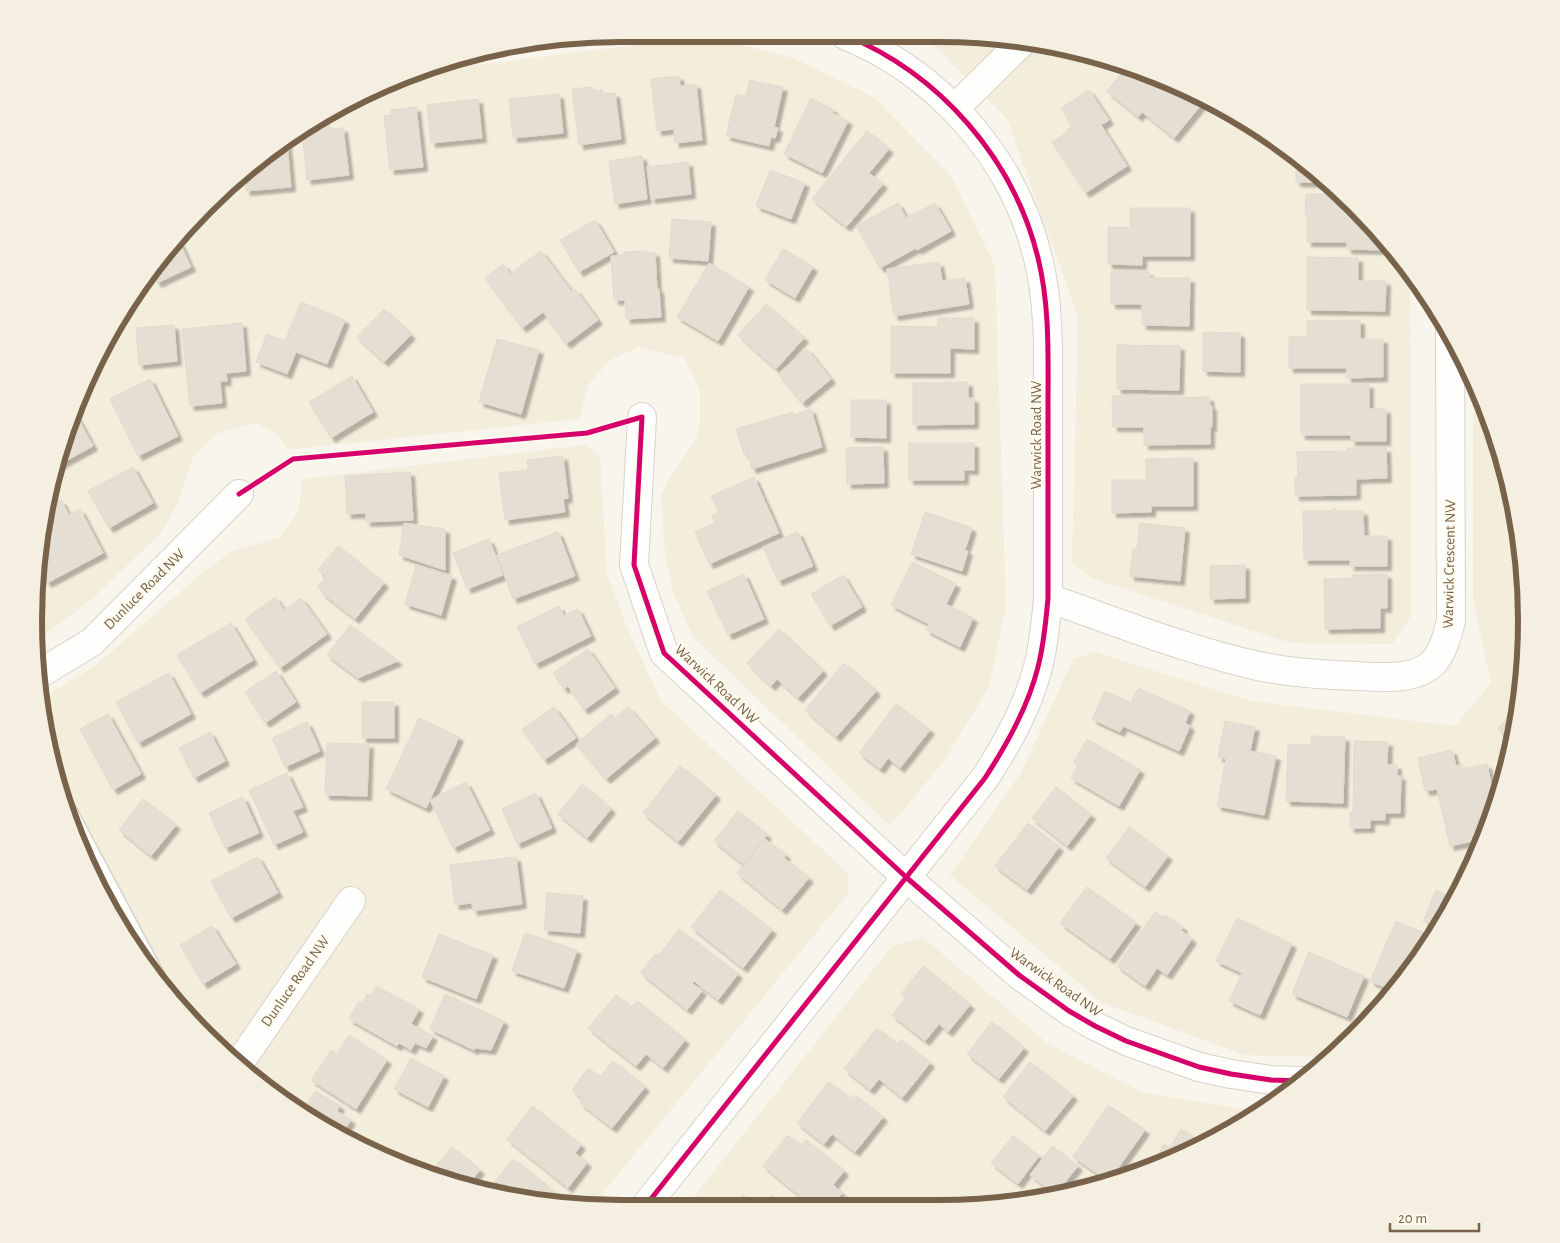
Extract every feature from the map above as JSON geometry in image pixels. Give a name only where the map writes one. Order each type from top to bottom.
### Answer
[{"type":"street","name":"Warwick Road NW","points":[[649,1200],[985,778],[1014,729],[1028,696],[1038,667],[1045,632],[1048,598],[1048,344],[1045,297],[1038,258],[1026,220],[1007,181],[981,139],[954,108],[924,81],[892,58],[861,42]]},
{"type":"street","points":[[954,108],[1016,47]]},
{"type":"street","name":"Warwick Crescent NW","points":[[1048,598],[1208,653],[1259,666],[1307,674],[1397,678],[1415,674],[1432,664],[1446,640],[1451,621],[1450,350]]},
{"type":"street","name":"Warwick Road NW","points":[[642,417],[634,565],[664,653],[907,878],[1019,975],[1069,1011],[1126,1041],[1199,1067],[1263,1079],[1292,1080]]},
{"type":"street","name":"Dunluce Road NW","points":[[45,670],[92,642],[239,494]]},
{"type":"street","name":"Dunluce Road NW","points":[[242,1059],[351,901]]},
{"type":"lane","points":[[88,844],[137,938]]},
{"type":"shaded area","points":[[657,42],[728,42],[793,58],[874,97],[951,176],[995,266],[1006,607],[989,687],[944,761],[890,826],[694,638],[673,593],[665,554],[661,495],[696,439],[700,421],[700,390],[685,359],[638,347],[609,361],[589,384],[579,419],[288,450],[277,434],[257,423],[218,433],[193,456],[178,503],[161,533],[92,599],[43,636],[47,546],[62,472],[73,435],[102,365],[140,300],[162,269],[212,212],[269,162],[300,140],[365,102],[451,68]]},
{"type":"shaded area","points":[[925,42],[1014,47],[1051,54],[1125,73],[1195,102],[1260,140],[1291,162],[1348,212],[1398,269],[1410,286],[1411,616],[1392,644],[1290,643],[1091,578],[1072,562],[1078,316],[1007,119],[937,48]]},
{"type":"shaded area","points":[[1473,400],[1487,435],[1498,472],[1513,546],[1516,584],[1518,622],[1513,697],[1498,771],[1487,808],[1473,843],[1458,878],[1440,911],[1398,974],[1348,1031],[1320,1057],[1244,1055],[1101,1002],[950,875],[1021,773],[1073,659],[1095,652],[1251,701],[1455,726],[1491,683],[1473,600]]},
{"type":"shaded area","points":[[585,445],[600,456],[607,573],[626,625],[661,701],[848,873],[848,894],[597,1199],[546,1196],[472,1181],[435,1170],[365,1141],[300,1103],[269,1081],[212,1031],[162,974],[120,911],[102,878],[87,843],[73,808],[62,771],[47,695],[96,665],[208,568],[235,550],[279,538],[299,510],[302,479]]},
{"type":"shaded area","points":[[923,937],[1047,1043],[1142,1092],[1236,1108],[1251,1109],[1195,1141],[1125,1170],[1088,1181],[1014,1196],[938,1200],[691,1200],[892,946]]},
{"type":"building","points":[[1122,72],[1201,105],[1174,138],[1142,112],[1138,117],[1107,91]]},
{"type":"building","points":[[679,76],[680,86],[696,84],[702,140],[675,143],[674,129],[657,131],[651,79]]},
{"type":"building","points":[[750,80],[783,87],[774,127],[778,128],[775,138],[771,137],[769,146],[726,136],[736,94],[746,96]]},
{"type":"building","points":[[592,87],[593,91],[602,90],[603,94],[615,93],[621,139],[579,145],[572,89]]},
{"type":"building","points":[[1089,90],[1109,120],[1101,125],[1127,166],[1085,193],[1052,142],[1069,131],[1068,129],[1072,126],[1061,108]]},
{"type":"building","points":[[559,94],[563,133],[513,138],[509,99]]},
{"type":"building","points":[[811,98],[834,110],[832,113],[848,121],[822,173],[784,154]]},
{"type":"building","points":[[478,99],[482,138],[431,143],[427,105]]},
{"type":"building","points":[[416,107],[423,167],[390,170],[384,116],[391,115],[391,110]]},
{"type":"building","points":[[324,125],[329,125],[329,129],[343,128],[349,175],[307,180],[303,138]]},
{"type":"building","points":[[867,131],[889,149],[869,173],[883,184],[846,227],[812,199]]},
{"type":"building","points":[[287,149],[291,187],[246,191],[245,182]]},
{"type":"building","points":[[642,156],[647,199],[615,204],[609,161]]},
{"type":"building","points":[[688,162],[691,194],[651,199],[647,167]]},
{"type":"building","points":[[1296,166],[1316,183],[1296,182]]},
{"type":"building","points":[[770,170],[805,183],[791,219],[756,206]]},
{"type":"building","points":[[1306,194],[1329,194],[1348,212],[1382,250],[1347,249],[1347,242],[1307,242],[1307,216],[1305,216]]},
{"type":"building","points":[[898,203],[906,218],[935,203],[951,231],[880,268],[856,226]]},
{"type":"building","points":[[1130,208],[1190,208],[1190,256],[1142,256],[1142,265],[1108,264],[1108,227],[1130,228]]},
{"type":"building","points":[[672,219],[711,222],[708,261],[669,258]]},
{"type":"building","points":[[595,220],[614,252],[579,272],[560,240]]},
{"type":"building","points":[[181,246],[191,267],[157,283],[155,279]]},
{"type":"building","points":[[783,249],[813,267],[795,298],[765,280]]},
{"type":"building","points":[[541,251],[572,292],[575,289],[598,320],[566,344],[543,312],[522,328],[485,278],[503,264],[510,274]]},
{"type":"building","points":[[646,251],[646,253],[655,252],[661,317],[626,319],[625,300],[614,300],[611,256],[624,255],[624,252]]},
{"type":"building","points":[[1307,257],[1358,258],[1358,281],[1386,281],[1385,311],[1307,310]]},
{"type":"building","points":[[939,262],[942,281],[965,278],[969,304],[894,316],[887,269]]},
{"type":"building","points":[[709,263],[749,287],[718,341],[677,317]]},
{"type":"building","points":[[1111,271],[1149,272],[1149,278],[1190,278],[1189,326],[1142,325],[1142,304],[1111,304]]},
{"type":"building","points":[[301,302],[345,320],[327,364],[296,352],[287,374],[256,362],[267,334],[285,341]]},
{"type":"building","points":[[766,304],[804,338],[776,369],[738,335]]},
{"type":"building","points":[[384,309],[411,335],[384,362],[357,337]]},
{"type":"building","points":[[938,318],[974,318],[974,349],[950,348],[950,373],[891,373],[891,326],[938,327]]},
{"type":"building","points":[[1360,320],[1360,339],[1383,339],[1383,377],[1347,378],[1347,368],[1289,368],[1289,337],[1307,337],[1307,321]]},
{"type":"building","points":[[242,323],[246,371],[226,373],[227,381],[220,381],[222,403],[190,406],[182,329]]},
{"type":"building","points":[[174,325],[177,361],[139,365],[136,328]]},
{"type":"building","points":[[1203,332],[1240,333],[1240,372],[1203,371]]},
{"type":"building","points":[[497,339],[539,350],[521,414],[479,402]]},
{"type":"building","points":[[1117,345],[1180,346],[1179,390],[1117,389]]},
{"type":"building","points":[[807,349],[831,379],[802,403],[778,374]]},
{"type":"building","points":[[352,376],[373,412],[331,438],[309,402]]},
{"type":"building","points":[[150,379],[178,436],[138,456],[110,399]]},
{"type":"building","points":[[968,382],[968,398],[974,398],[974,424],[913,425],[913,383]]},
{"type":"building","points":[[1301,384],[1369,384],[1369,409],[1386,409],[1386,441],[1351,441],[1351,435],[1301,435]]},
{"type":"building","points":[[1147,395],[1147,398],[1209,397],[1210,406],[1212,406],[1210,444],[1144,445],[1144,427],[1113,427],[1112,396]]},
{"type":"building","points":[[851,400],[886,400],[886,438],[851,437]]},
{"type":"building","points":[[811,409],[822,447],[752,469],[747,453],[744,454],[736,429],[793,412],[794,415]]},
{"type":"building","points":[[79,420],[93,446],[65,461]]},
{"type":"building","points":[[909,443],[974,443],[974,470],[964,470],[964,480],[909,480]]},
{"type":"building","points":[[883,447],[884,483],[847,484],[846,448]]},
{"type":"building","points":[[1347,448],[1386,448],[1387,478],[1356,479],[1356,495],[1295,496],[1295,477],[1298,477],[1297,452],[1347,451]]},
{"type":"building","points":[[563,456],[568,498],[563,499],[565,512],[505,520],[499,473],[528,470],[527,460]]},
{"type":"building","points":[[1193,458],[1193,506],[1151,506],[1151,512],[1112,513],[1112,480],[1146,480],[1146,459]]},
{"type":"building","points":[[133,467],[153,503],[109,528],[88,491]]},
{"type":"building","points":[[410,472],[413,520],[366,522],[366,513],[347,514],[345,476]]},
{"type":"building","points":[[754,477],[779,533],[709,564],[695,532],[715,523],[712,516],[719,513],[711,496]]},
{"type":"building","points":[[61,500],[69,515],[80,509],[103,553],[47,583],[44,579],[47,546],[55,503]]},
{"type":"building","points":[[1333,508],[1338,511],[1363,511],[1364,536],[1387,536],[1387,566],[1350,566],[1350,560],[1304,560],[1303,511],[1330,511]]},
{"type":"building","points":[[925,512],[972,528],[965,550],[968,551],[962,571],[911,554]]},
{"type":"building","points":[[404,523],[445,529],[445,570],[399,555]]},
{"type":"building","points":[[1140,523],[1185,528],[1180,581],[1130,576],[1133,549],[1137,549]]},
{"type":"building","points":[[558,532],[575,576],[513,599],[497,555]]},
{"type":"building","points":[[798,532],[813,566],[778,581],[763,547]]},
{"type":"building","points":[[489,539],[503,575],[467,589],[453,553]]},
{"type":"building","points":[[338,546],[384,583],[355,619],[322,593],[323,591],[318,587],[326,576],[318,570]]},
{"type":"building","points":[[912,562],[956,584],[946,604],[973,618],[960,647],[926,630],[929,624],[891,605]]},
{"type":"building","points":[[416,565],[452,576],[441,615],[405,604]]},
{"type":"building","points":[[1245,565],[1245,598],[1210,599],[1210,566]]},
{"type":"building","points":[[744,574],[764,619],[728,635],[707,591]]},
{"type":"building","points":[[1387,574],[1387,608],[1380,608],[1380,628],[1325,629],[1324,579],[1352,578],[1352,575]]},
{"type":"building","points":[[843,575],[862,607],[830,626],[811,594]]},
{"type":"building","points":[[275,597],[284,610],[301,598],[327,634],[280,668],[245,619]]},
{"type":"building","points":[[559,606],[564,616],[578,609],[591,636],[535,664],[517,627]]},
{"type":"building","points":[[231,623],[253,660],[200,693],[177,655]]},
{"type":"building","points":[[350,625],[398,661],[358,678],[327,655]]},
{"type":"building","points":[[779,629],[823,671],[798,698],[777,679],[771,686],[747,663]]},
{"type":"building","points":[[588,649],[615,688],[584,710],[568,686],[564,689],[553,673]]},
{"type":"building","points":[[844,663],[876,691],[836,737],[805,710]]},
{"type":"building","points":[[276,671],[296,702],[265,723],[245,692]]},
{"type":"building","points":[[169,673],[191,714],[138,743],[116,702]]},
{"type":"building","points":[[1138,688],[1190,711],[1185,723],[1190,726],[1179,751],[1123,726],[1120,732],[1092,719],[1105,691],[1131,703]]},
{"type":"building","points":[[362,702],[394,702],[394,738],[362,738]]},
{"type":"building","points":[[896,704],[930,730],[900,768],[888,758],[880,769],[859,753]]},
{"type":"building","points":[[554,707],[576,738],[544,760],[522,729]]},
{"type":"building","points":[[628,707],[655,738],[606,779],[576,744],[611,714],[615,718]]},
{"type":"building","points":[[108,714],[141,774],[113,790],[80,729]]},
{"type":"building","points":[[1510,715],[1506,735],[1498,729]]},
{"type":"building","points":[[419,718],[459,737],[426,808],[386,789]]},
{"type":"building","points":[[1225,721],[1255,727],[1250,751],[1276,756],[1264,815],[1217,806],[1226,759],[1218,757]]},
{"type":"building","points":[[307,722],[320,751],[285,767],[272,738]]},
{"type":"building","points":[[210,732],[225,761],[194,778],[179,748]]},
{"type":"building","points":[[1312,736],[1345,737],[1343,803],[1286,801],[1288,745],[1311,745]]},
{"type":"building","points":[[1087,739],[1140,770],[1119,806],[1071,778],[1078,765],[1074,762]]},
{"type":"building","points":[[1354,741],[1388,742],[1387,765],[1397,765],[1397,776],[1401,776],[1400,813],[1385,813],[1385,820],[1370,820],[1370,828],[1350,828],[1350,812],[1353,812]]},
{"type":"building","points":[[327,743],[369,744],[367,796],[325,795]]},
{"type":"building","points":[[1452,750],[1456,766],[1462,764],[1463,769],[1487,764],[1492,790],[1474,841],[1450,846],[1437,789],[1425,791],[1418,758]]},
{"type":"building","points":[[680,766],[716,795],[678,842],[643,813]]},
{"type":"building","points":[[287,773],[303,807],[293,811],[303,832],[274,845],[249,790]]},
{"type":"building","points":[[466,782],[490,830],[453,848],[430,800]]},
{"type":"building","points":[[582,784],[611,809],[587,838],[558,814]]},
{"type":"building","points":[[1056,787],[1091,815],[1067,846],[1032,818]]},
{"type":"building","points":[[536,793],[552,828],[517,844],[502,809]]},
{"type":"building","points":[[243,797],[259,833],[225,848],[209,813]]},
{"type":"building","points":[[143,799],[176,825],[151,856],[119,830]]},
{"type":"building","points":[[738,811],[767,835],[743,864],[714,841]]},
{"type":"building","points":[[1028,823],[1059,847],[1027,890],[995,866]]},
{"type":"building","points":[[1129,827],[1168,856],[1145,887],[1106,858]]},
{"type":"building","points":[[765,839],[786,855],[784,858],[809,878],[782,910],[737,873]]},
{"type":"building","points":[[258,857],[278,893],[231,918],[211,881]]},
{"type":"building","points":[[516,857],[522,904],[473,911],[472,903],[455,905],[450,865]]},
{"type":"building","points":[[1087,887],[1136,923],[1110,959],[1060,923]]},
{"type":"building","points":[[720,890],[772,930],[743,968],[691,927]]},
{"type":"building","points":[[1436,890],[1448,896],[1431,925],[1423,921]]},
{"type":"building","points":[[547,893],[583,896],[580,933],[544,930]]},
{"type":"building","points":[[1155,912],[1163,918],[1165,915],[1183,927],[1181,930],[1192,939],[1167,975],[1157,968],[1145,986],[1117,966]]},
{"type":"building","points":[[1237,918],[1292,944],[1260,1015],[1229,1001],[1242,973],[1216,961]]},
{"type":"building","points":[[1396,921],[1426,933],[1387,988],[1370,981]]},
{"type":"building","points":[[212,926],[236,964],[203,984],[180,945]]},
{"type":"building","points":[[679,929],[738,974],[718,1000],[694,981],[692,983],[702,991],[687,1010],[641,973],[656,953],[659,955]]},
{"type":"building","points":[[525,933],[577,950],[564,988],[512,971]]},
{"type":"building","points":[[439,934],[493,955],[476,999],[422,977]]},
{"type":"building","points":[[1309,952],[1364,976],[1347,1017],[1292,994]]},
{"type":"building","points":[[923,966],[970,1005],[948,1032],[939,1024],[925,1041],[892,1015],[906,998],[901,994]]},
{"type":"building","points":[[376,986],[419,1009],[411,1024],[433,1036],[426,1048],[415,1043],[411,1050],[399,1043],[397,1046],[349,1019],[359,1001],[362,1003],[367,994],[371,996]]},
{"type":"building","points":[[445,994],[504,1021],[491,1050],[475,1048],[474,1050],[430,1029]]},
{"type":"building","points":[[616,995],[631,1007],[637,1001],[685,1040],[663,1068],[646,1054],[636,1066],[588,1028]]},
{"type":"building","points":[[992,1022],[1024,1048],[999,1079],[967,1054]]},
{"type":"building","points":[[877,1028],[897,1044],[901,1040],[930,1063],[902,1098],[879,1079],[870,1090],[844,1069]]},
{"type":"building","points":[[349,1035],[387,1060],[356,1109],[311,1080],[331,1050],[337,1054]]},
{"type":"building","points":[[411,1058],[444,1076],[428,1107],[394,1089]]},
{"type":"building","points":[[613,1061],[645,1087],[612,1128],[580,1103],[583,1099],[572,1090],[588,1068],[600,1077]]},
{"type":"building","points":[[1030,1062],[1073,1096],[1045,1131],[1003,1097]]},
{"type":"building","points":[[828,1082],[851,1099],[855,1095],[883,1117],[855,1152],[832,1134],[824,1144],[797,1123]]},
{"type":"building","points":[[315,1091],[340,1106],[337,1111],[351,1120],[344,1130],[300,1103],[306,1105]]},
{"type":"building","points":[[1108,1105],[1145,1130],[1115,1173],[1103,1177],[1073,1157]]},
{"type":"building","points":[[532,1106],[581,1145],[575,1153],[587,1163],[568,1188],[507,1139]]},
{"type":"building","points":[[1181,1129],[1198,1140],[1157,1157],[1164,1144],[1170,1147]]},
{"type":"building","points":[[788,1135],[801,1146],[806,1140],[844,1171],[833,1185],[842,1193],[836,1200],[805,1200],[763,1166]]},
{"type":"building","points":[[1013,1136],[1039,1156],[1018,1184],[991,1163]]},
{"type":"building","points":[[1052,1146],[1078,1166],[1062,1187],[1048,1190],[1030,1175]]},
{"type":"building","points":[[452,1147],[480,1170],[471,1181],[433,1169]]},
{"type":"building","points":[[513,1159],[561,1197],[546,1196],[492,1185]]},
{"type":"building","points":[[743,1195],[749,1200],[739,1200]]},
{"type":"building","points":[[772,1195],[778,1200],[768,1200]]},
{"type":"cycle path","points":[[650,1200],[985,778],[1023,711],[1034,682],[1042,650],[1048,598],[1048,332],[1045,294],[1038,258],[1027,222],[1011,187],[991,154],[968,124],[912,72],[880,52],[859,42]]},
{"type":"cycle path","points":[[239,494],[293,459],[587,433],[642,417],[634,565],[664,653],[907,878],[1019,975],[1069,1011],[1126,1041],[1199,1067],[1271,1080],[1291,1081]]}]
